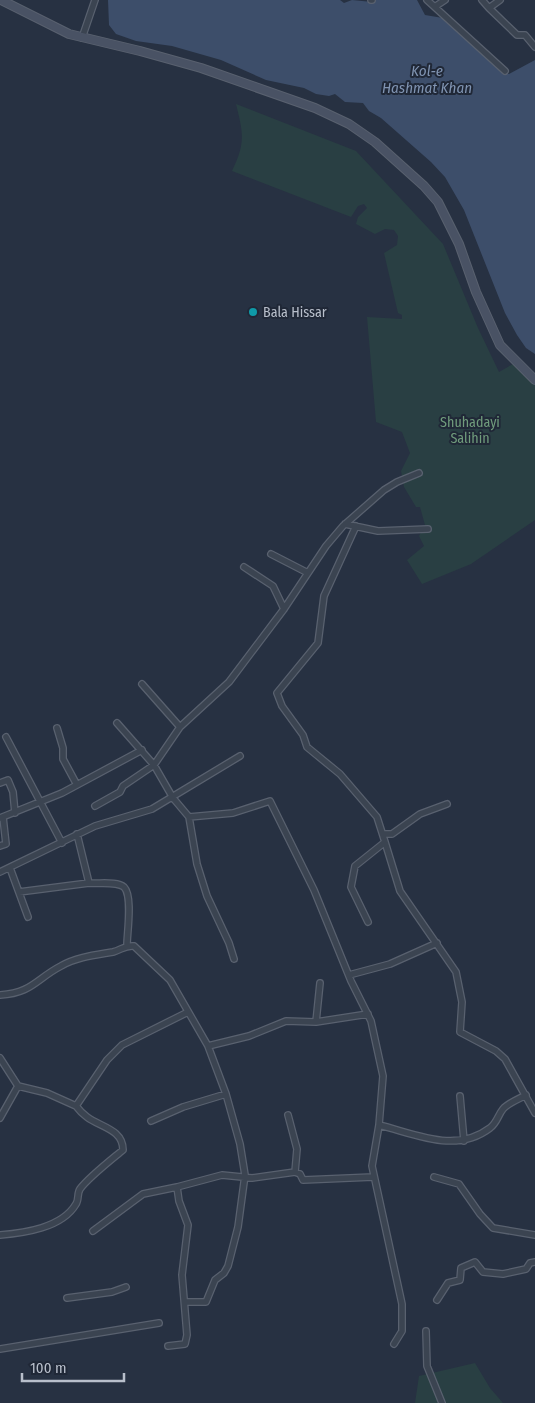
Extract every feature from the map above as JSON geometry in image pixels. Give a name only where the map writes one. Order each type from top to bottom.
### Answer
[{"type":"street","points":[[0,0],[62,31],[82,38],[140,51],[201,68],[315,108],[350,124],[376,142],[424,186],[438,202],[459,244],[480,300],[500,344],[535,380]]},
{"type":"street","points":[[82,38],[95,0]]},
{"type":"street","points":[[427,0],[436,6],[505,70]]},
{"type":"street","points":[[436,6],[446,0]]},
{"type":"street","points":[[482,0],[517,35],[525,34],[535,47]]},
{"type":"street","points":[[489,8],[500,0]]},
{"type":"street","points":[[95,806],[120,792],[123,786],[154,765],[180,727],[229,682],[284,608],[326,546],[345,524],[384,490],[396,482],[418,473]]},
{"type":"street","points":[[345,524],[378,532],[428,529]]},
{"type":"street","points":[[356,526],[324,596],[318,643],[277,693],[282,706],[303,735],[308,747],[340,774],[353,790],[365,800],[377,817],[384,834],[400,890],[456,972],[462,1002],[460,1032],[496,1051],[505,1059],[535,1113]]},
{"type":"street","points":[[271,554],[308,573]]},
{"type":"street","points":[[244,567],[273,586],[284,608]]},
{"type":"street","points":[[142,684],[180,727]]},
{"type":"street","points":[[117,723],[154,765],[173,798],[189,817],[197,864],[207,896],[229,943],[234,959]]},
{"type":"street","points":[[57,728],[63,748],[63,759],[77,785]]},
{"type":"street","points":[[6,737],[62,843]]},
{"type":"street","points":[[0,846],[6,844],[1,818],[42,802],[142,750]]},
{"type":"street","points":[[0,872],[77,834],[112,820],[152,809],[240,756]]},
{"type":"street","points":[[0,783],[8,780],[13,792],[15,813]]},
{"type":"street","points":[[189,817],[233,813],[270,801],[314,890],[349,975],[368,1014],[383,1076],[380,1125],[372,1166],[372,1177],[380,1199],[402,1304],[402,1332],[394,1344]]},
{"type":"street","points":[[384,834],[392,834],[420,814],[447,804]]},
{"type":"street","points":[[77,834],[89,883]]},
{"type":"street","points":[[368,922],[351,887],[352,876],[355,866],[385,842]]},
{"type":"street","points":[[10,868],[28,917]]},
{"type":"street","points":[[19,892],[89,883],[123,886],[127,892],[129,913],[127,945]]},
{"type":"street","points":[[349,975],[390,964],[437,943]]},
{"type":"street","points":[[0,995],[16,994],[32,987],[61,966],[102,952],[114,952],[127,945],[134,946],[170,980],[208,1046],[226,1094],[240,1144],[245,1175],[238,1227],[228,1266],[224,1273],[215,1280],[206,1302],[184,1302]]},
{"type":"street","points":[[316,1022],[320,983]]},
{"type":"street","points":[[76,1106],[106,1060],[122,1045],[188,1012]]},
{"type":"street","points":[[208,1046],[249,1036],[286,1021],[316,1022],[368,1014]]},
{"type":"street","points":[[0,1058],[18,1086],[47,1093],[76,1106],[88,1118],[111,1129],[119,1136],[123,1144],[123,1150],[80,1190],[76,1204],[64,1217],[47,1226],[21,1233],[0,1234]]},
{"type":"street","points":[[0,1118],[18,1086]]},
{"type":"street","points":[[151,1121],[182,1106],[226,1094]]},
{"type":"street","points":[[380,1125],[418,1137],[450,1142],[464,1141],[478,1136],[493,1126],[503,1108],[526,1095]]},
{"type":"street","points":[[460,1096],[464,1141]]},
{"type":"street","points":[[288,1114],[297,1149],[295,1172]]},
{"type":"street","points":[[93,1231],[143,1194],[177,1187],[210,1177],[245,1175],[252,1178],[295,1172],[300,1174],[303,1180],[372,1177]]},
{"type":"street","points":[[434,1177],[459,1184],[480,1214],[493,1228],[535,1235]]},
{"type":"street","points":[[168,1346],[184,1344],[186,1341],[182,1275],[188,1225],[179,1201],[177,1187]]},
{"type":"street","points":[[438,1300],[448,1283],[460,1280],[461,1268],[475,1262],[483,1272],[503,1274],[526,1269],[530,1263],[535,1262]]},
{"type":"street","points":[[68,1298],[112,1292],[126,1286]]},
{"type":"street","points":[[0,1349],[159,1323]]},
{"type":"street","points":[[426,1331],[427,1366],[442,1403]]},
{"type":"green space","name":"Shuhadayi Salihin","points":[[236,104],[356,151],[443,244],[478,328],[499,372],[513,364],[535,385],[535,520],[471,564],[422,584],[407,560],[424,546],[419,536],[425,525],[420,507],[416,507],[404,487],[401,471],[410,453],[402,432],[376,422],[367,317],[402,319],[402,315],[398,313],[384,253],[397,245],[398,236],[394,230],[385,229],[375,234],[356,224],[358,217],[367,208],[364,204],[358,206],[351,217],[232,171],[240,152],[242,138]]},
{"type":"green space","points":[[475,1363],[490,1388],[503,1403],[415,1403],[419,1376]]},
{"type":"water","name":"Kol-e Hashmat Khan","points":[[108,0],[340,0],[344,3],[352,0],[372,2],[375,0],[417,0],[425,15],[443,18],[504,73],[509,74],[535,60],[535,354],[526,348],[505,313],[464,210],[445,177],[431,162],[381,118],[369,111],[363,103],[345,102],[335,94],[329,96],[316,94],[304,88],[266,80],[221,60],[172,46],[136,41],[116,34],[109,25]]},
{"type":"place","name":"Bala Hissar","points":[[253,312]]}]
